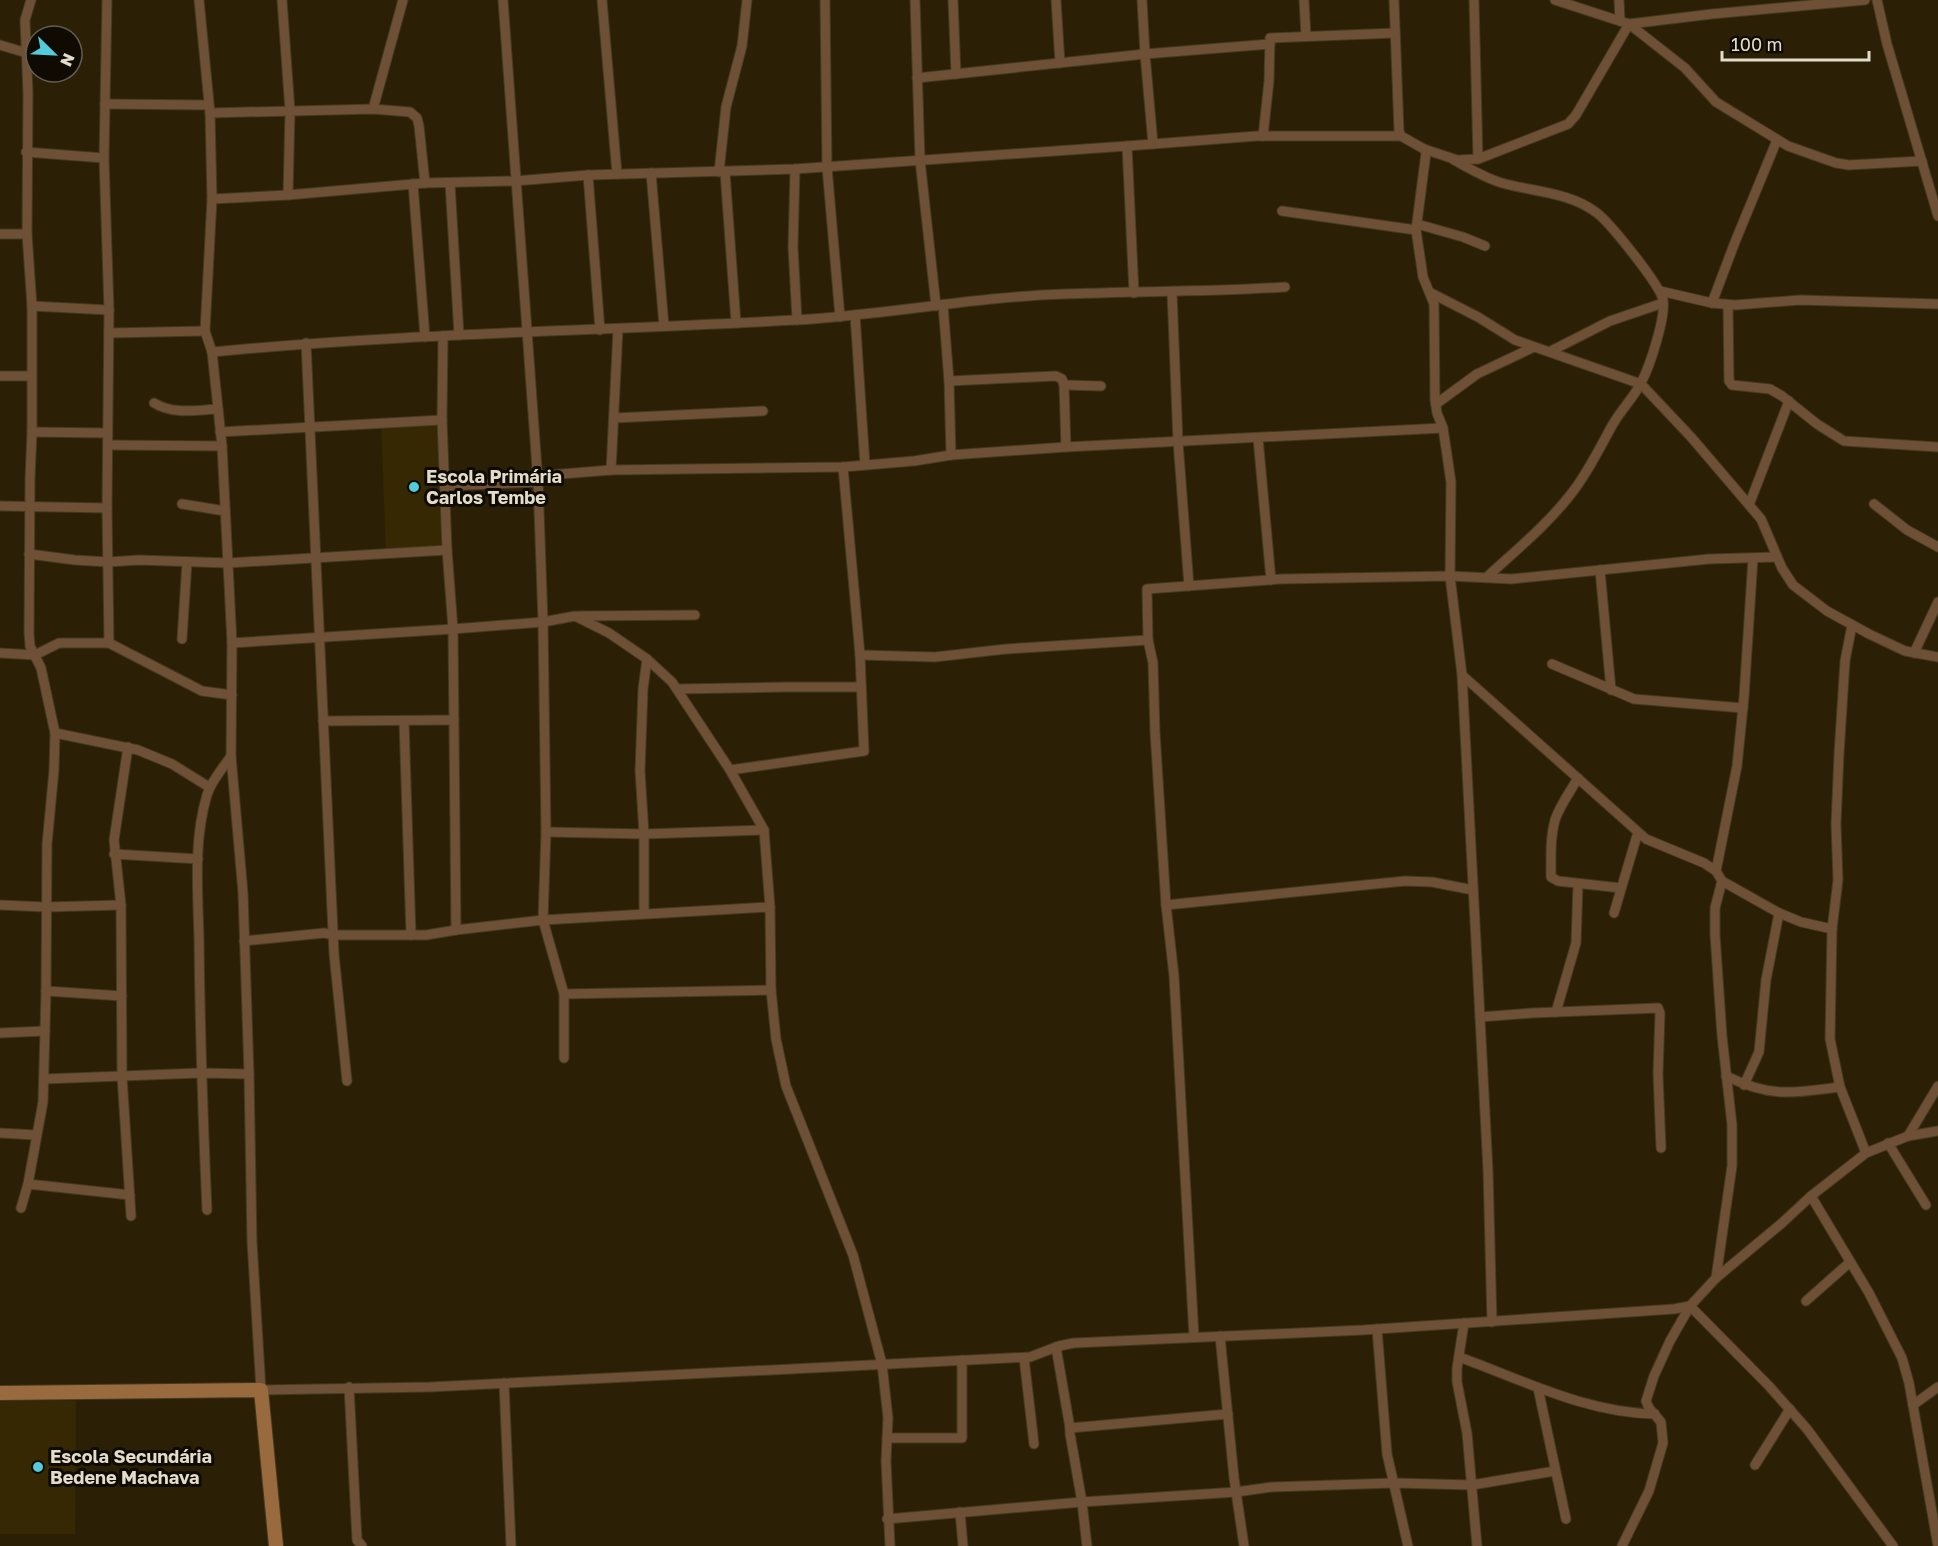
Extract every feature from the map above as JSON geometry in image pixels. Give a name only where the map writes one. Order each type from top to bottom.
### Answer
[{"type":"street","points":[[26,24],[31,0]]},
{"type":"street","points":[[107,0],[104,158],[109,310],[107,433],[109,643]]},
{"type":"street","points":[[199,0],[209,109],[212,199],[205,331],[212,352],[222,446],[232,643],[231,756],[243,893],[252,1242],[261,1390],[276,1546]]},
{"type":"street","points":[[282,0],[290,111],[288,195]]},
{"type":"street","points":[[373,109],[403,0]]},
{"type":"street","points":[[503,0],[537,479],[543,622],[546,832],[543,920],[564,994],[564,1058]]},
{"type":"street","points":[[602,0],[617,174]]},
{"type":"street","points":[[736,323],[722,172],[726,107],[742,46],[747,0]]},
{"type":"street","points":[[825,0],[827,167],[840,317]]},
{"type":"street","points":[[915,0],[920,160],[949,381],[951,455]]},
{"type":"street","points":[[953,0],[956,74]]},
{"type":"street","points":[[1056,0],[1060,63]]},
{"type":"street","points":[[1142,0],[1153,144]]},
{"type":"street","points":[[1304,0],[1306,36]]},
{"type":"street","points":[[1394,0],[1401,136]]},
{"type":"street","points":[[1474,0],[1478,159]]},
{"type":"street","points":[[1556,0],[1624,22],[1685,68],[1716,102],[1776,140],[1836,163],[1849,165],[1922,161]]},
{"type":"street","points":[[1454,160],[1478,159],[1568,124],[1576,115],[1624,22],[1619,0]]},
{"type":"street","points":[[1624,22],[1865,0]]},
{"type":"street","points":[[1878,0],[1887,44],[1938,216]]},
{"type":"street","points":[[1263,136],[1269,81],[1270,38],[1395,33]]},
{"type":"street","points":[[917,78],[1145,54],[1270,44]]},
{"type":"street","points":[[0,45],[24,51]]},
{"type":"street","points":[[21,1208],[28,1184],[43,1102],[47,844],[55,733],[41,668],[30,646],[29,633],[32,306],[27,234],[27,84]]},
{"type":"street","points":[[105,104],[209,109],[290,111],[373,109],[410,112],[417,118],[419,126],[425,183]]},
{"type":"street","points":[[212,199],[425,183],[515,181],[588,175],[795,169],[1263,136],[1401,136],[1424,149],[1454,160],[1486,178],[1564,197],[1583,204],[1598,214],[1619,236],[1660,291],[1663,303],[1663,313],[1652,358],[1641,384],[1622,408],[1573,493],[1487,577]]},
{"type":"street","points":[[1712,303],[1776,140]]},
{"type":"street","points":[[1127,147],[1134,293]]},
{"type":"street","points":[[1424,149],[1426,156],[1416,227],[1423,277],[1434,304],[1436,404],[1443,428],[1451,482],[1450,576],[1462,675],[1488,1170],[1492,1322]]},
{"type":"street","points":[[26,152],[104,158]]},
{"type":"street","points":[[795,169],[794,247],[797,320]]},
{"type":"street","points":[[651,173],[664,326]]},
{"type":"street","points":[[588,175],[600,330]]},
{"type":"street","points":[[450,183],[459,335]]},
{"type":"street","points":[[413,184],[425,337]]},
{"type":"street","points":[[1282,211],[1416,227],[1463,237],[1485,246]]},
{"type":"street","points":[[0,234],[27,234]]},
{"type":"street","points":[[212,352],[306,343],[797,320],[1062,294],[1172,293],[1285,287]]},
{"type":"street","points":[[1660,291],[1728,305],[1800,300],[1938,304]]},
{"type":"street","points":[[1172,293],[1178,442],[1189,586]]},
{"type":"street","points":[[1431,293],[1478,317],[1515,340],[1641,384],[1691,437],[1761,519],[1787,579],[1793,585],[1827,611],[1896,647],[1938,657]]},
{"type":"street","points":[[1551,351],[1610,321],[1663,303]]},
{"type":"street","points":[[1728,305],[1729,381],[1732,385],[1770,389],[1844,441],[1938,447]]},
{"type":"street","points":[[32,306],[109,310]]},
{"type":"street","points":[[855,315],[865,465]]},
{"type":"street","points":[[611,470],[618,329]]},
{"type":"street","points":[[109,333],[205,331]]},
{"type":"street","points":[[443,336],[442,420],[447,550],[453,629],[456,930]]},
{"type":"street","points":[[306,343],[335,935],[334,954],[347,1081]]},
{"type":"street","points":[[1436,404],[1477,374],[1534,347]]},
{"type":"street","points":[[949,381],[1056,375],[1062,379],[1064,385],[1066,447]]},
{"type":"street","points":[[0,376],[31,376]]},
{"type":"street","points":[[1064,385],[1101,386]]},
{"type":"street","points":[[1749,505],[1789,401]]},
{"type":"street","points":[[154,403],[164,409],[176,411],[218,409]]},
{"type":"street","points":[[614,418],[763,411]]},
{"type":"street","points":[[220,432],[442,420]]},
{"type":"street","points":[[445,486],[537,479],[611,470],[843,467],[914,461],[951,455],[1066,447],[1443,428]]},
{"type":"street","points":[[32,432],[107,433]]},
{"type":"street","points":[[1258,438],[1271,580]]},
{"type":"street","points":[[108,445],[222,446]]},
{"type":"street","points":[[730,770],[864,751],[860,655],[843,467]]},
{"type":"street","points":[[182,504],[225,511]]},
{"type":"street","points":[[1874,504],[1907,530],[1938,547]]},
{"type":"street","points":[[0,506],[107,508]]},
{"type":"street","points":[[29,554],[75,561],[139,560],[228,563],[447,550]]},
{"type":"street","points":[[1194,1337],[1174,987],[1166,905],[1155,732],[1153,663],[1148,640],[1147,589],[1271,580],[1450,576],[1533,578],[1709,559],[1777,557]]},
{"type":"street","points":[[1716,871],[1737,766],[1753,558]]},
{"type":"street","points":[[182,639],[187,562]]},
{"type":"street","points":[[1600,570],[1611,690]]},
{"type":"street","points":[[1914,653],[1938,602]]},
{"type":"street","points":[[232,643],[543,622],[575,616],[695,615]]},
{"type":"street","points":[[575,616],[609,633],[647,659],[672,682],[730,770],[764,830],[770,907],[771,990],[776,1039],[786,1086],[853,1255],[882,1364],[887,1402],[887,1519],[890,1546]]},
{"type":"street","points":[[1852,625],[1845,661],[1842,695],[1836,824],[1838,880],[1832,929],[1830,1039],[1840,1088],[1866,1152]]},
{"type":"street","points":[[860,655],[935,657],[1006,649],[1148,640]]},
{"type":"street","points":[[0,653],[35,655],[60,644],[109,643],[202,691],[232,695]]},
{"type":"street","points":[[644,913],[644,834],[640,771],[643,689],[647,659]]},
{"type":"street","points":[[1552,664],[1634,699],[1743,708]]},
{"type":"street","points":[[1462,675],[1646,839],[1689,856],[1716,871],[1722,881],[1779,912],[1801,922],[1832,929]]},
{"type":"street","points":[[677,689],[861,687]]},
{"type":"street","points":[[323,722],[454,720]]},
{"type":"street","points":[[404,721],[411,935]]},
{"type":"street","points":[[55,733],[138,750],[172,764],[210,787]]},
{"type":"street","points":[[128,747],[114,840],[114,854],[121,905],[122,1076],[131,1216]]},
{"type":"street","points":[[207,1210],[201,1073],[198,860],[201,819],[210,787],[231,756]]},
{"type":"street","points":[[1578,778],[1556,819],[1552,836],[1551,877],[1558,881],[1621,888]]},
{"type":"street","points":[[546,832],[644,834],[764,830]]},
{"type":"street","points":[[1614,913],[1638,832]]},
{"type":"street","points":[[114,854],[198,860]]},
{"type":"street","points":[[1166,905],[1405,881],[1432,882],[1473,890]]},
{"type":"street","points":[[1716,1278],[1732,1166],[1732,1125],[1715,935],[1716,908],[1722,881]]},
{"type":"street","points":[[1556,1012],[1576,943],[1578,884]]},
{"type":"street","points":[[0,905],[46,907],[121,905]]},
{"type":"street","points":[[244,941],[324,933],[426,935],[543,920],[770,907]]},
{"type":"street","points":[[1744,1085],[1759,1052],[1766,981],[1779,912]]},
{"type":"street","points":[[564,994],[771,990]]},
{"type":"street","points":[[46,991],[122,996]]},
{"type":"street","points":[[1480,1017],[1658,1008],[1660,1013],[1658,1074],[1661,1148]]},
{"type":"street","points":[[0,1033],[45,1031]]},
{"type":"street","points":[[44,1079],[201,1073],[249,1074]]},
{"type":"street","points":[[1726,1076],[1744,1085],[1776,1093],[1840,1088]]},
{"type":"street","points":[[1908,1136],[1938,1086]]},
{"type":"street","points":[[1622,1546],[1649,1491],[1663,1443],[1661,1422],[1646,1401],[1670,1341],[1690,1306],[1716,1278],[1866,1152],[1908,1136],[1938,1131]]},
{"type":"street","points":[[0,1133],[36,1135]]},
{"type":"street","points":[[1888,1143],[1926,1204]]},
{"type":"street","points":[[28,1184],[130,1195]]},
{"type":"street","points":[[1811,1196],[1869,1293],[1902,1358],[1934,1494],[1938,1546]]},
{"type":"street","points":[[1806,1301],[1849,1263]]},
{"type":"street","points":[[0,1393],[430,1387],[1024,1358],[1074,1343],[1377,1329],[1690,1306]]},
{"type":"street","points":[[1690,1306],[1807,1429],[1893,1546]]},
{"type":"street","points":[[1464,1323],[1456,1368],[1467,1433],[1477,1546]]},
{"type":"street","points":[[1377,1329],[1387,1454],[1408,1546]]},
{"type":"street","points":[[1220,1336],[1236,1492],[1244,1546]]},
{"type":"street","points":[[1056,1347],[1071,1428],[1087,1546]]},
{"type":"street","points":[[1459,1357],[1561,1397],[1632,1414],[1655,1414]]},
{"type":"street","points":[[1024,1358],[1034,1444]]},
{"type":"street","points":[[887,1438],[962,1438],[962,1360]]},
{"type":"street","points":[[504,1383],[511,1546]]},
{"type":"street","points":[[349,1387],[357,1540],[362,1546]]},
{"type":"street","points":[[1913,1405],[1938,1387]]},
{"type":"street","points":[[1538,1388],[1566,1519]]},
{"type":"street","points":[[1755,1465],[1790,1410]]},
{"type":"street","points":[[1071,1428],[1228,1414]]},
{"type":"street","points":[[887,1519],[1082,1502],[1236,1492],[1272,1487],[1394,1483],[1472,1485],[1555,1471]]},
{"type":"street","points":[[960,1512],[963,1546]]},
{"type":"shaded area","name":"Escola Primária Carlos Tembe","points":[[442,420],[447,550],[386,551],[381,423]]},
{"type":"shaded area","name":"Escola Secundária Bedene Machava","points":[[0,1401],[76,1401],[75,1534],[0,1534]]},
{"type":"place","name":"Escola Primária Carlos Tembe","points":[[414,487]]},
{"type":"place","name":"Escola Secundária Bedene Machava","points":[[38,1467]]}]
